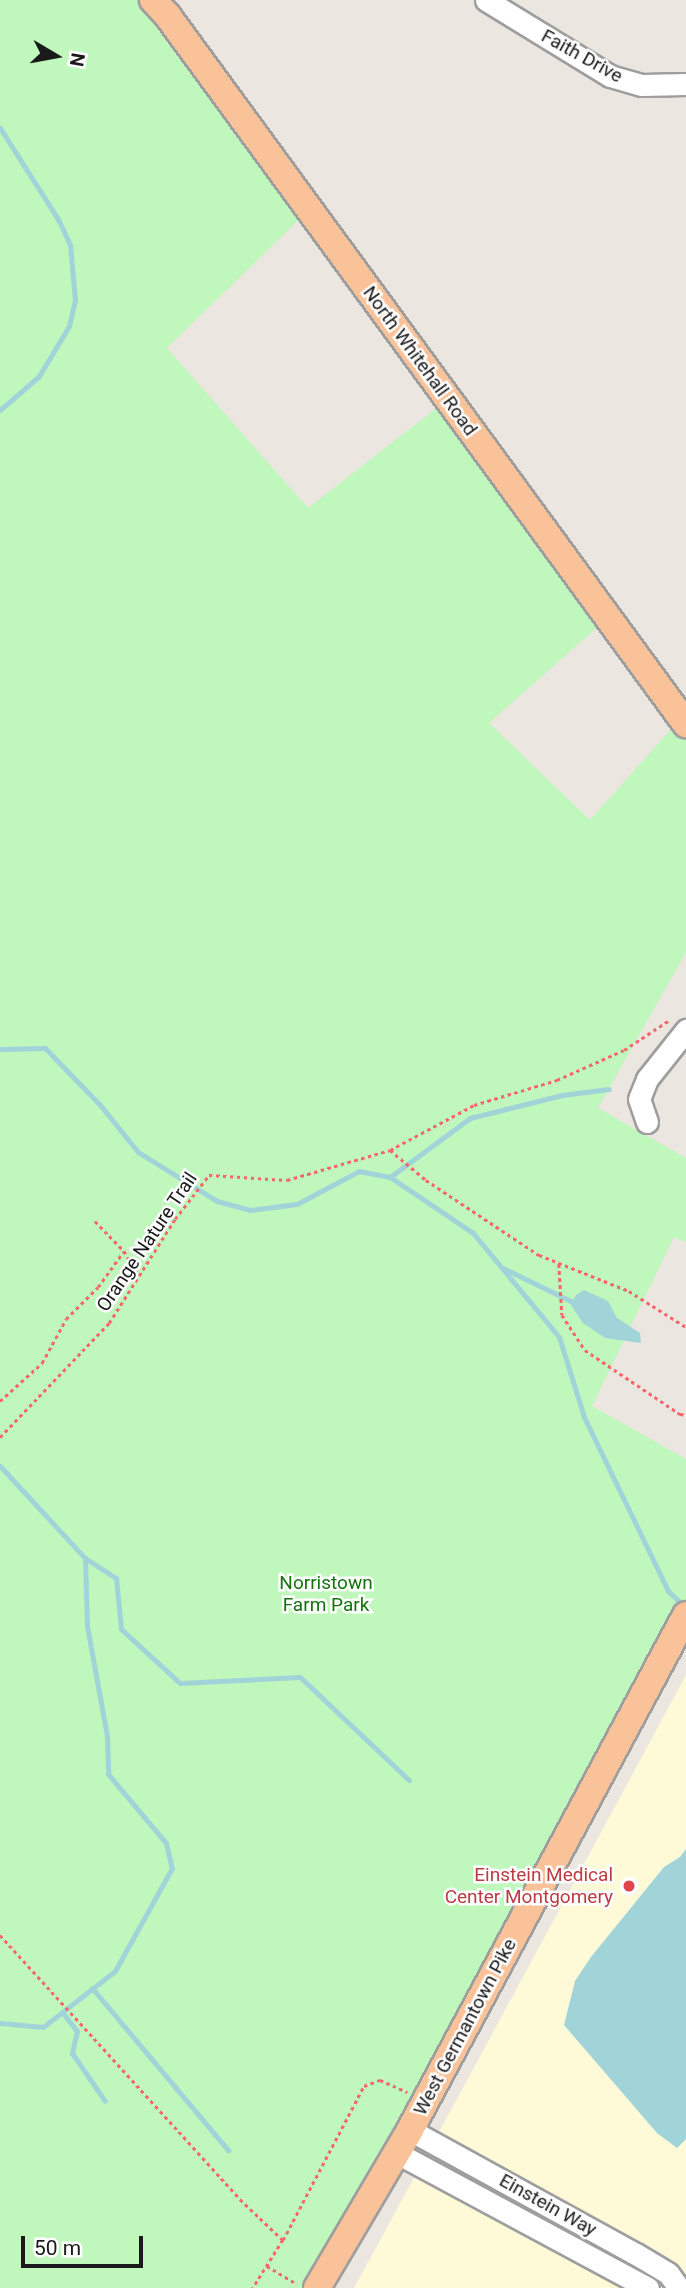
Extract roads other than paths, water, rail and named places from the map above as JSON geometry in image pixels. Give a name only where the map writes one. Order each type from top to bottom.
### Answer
[{"type":"main road","name":"North Whitehall Road","points":[[153,0],[167,15],[686,724]]},
{"type":"main road","name":"West Germantown Pike","points":[[317,2288],[410,2130],[686,1615]]},
{"type":"street","name":"Faith Drive","points":[[486,0],[610,76],[642,85],[686,84]]},
{"type":"street","points":[[647,1122],[639,1099],[647,1079],[678,1025]]},
{"type":"street","name":"Einstein Way","points":[[410,2130],[636,2254],[668,2273],[679,2288]]},
{"type":"street","name":"Einstein Way","points":[[397,2153],[648,2288]]},
{"type":"water","points":[[584,1290],[608,1301],[617,1318],[640,1333],[641,1343],[605,1338],[583,1323],[571,1305],[576,1295]]},
{"type":"water","points":[[686,1849],[686,2139],[677,2148],[657,2133],[564,2025],[575,1981],[591,1957],[664,1867],[680,1857]]},
{"type":"waterway","points":[[0,128],[58,219],[70,245],[75,300],[69,326],[39,376],[0,410]]},
{"type":"waterway","points":[[0,1049],[45,1048],[101,1106],[138,1152],[217,1201],[250,1210],[297,1204],[359,1171],[390,1177],[473,1233],[559,1337],[584,1417],[668,1591],[686,1608]]},
{"type":"waterway","points":[[390,1177],[470,1118],[562,1095],[609,1089]]},
{"type":"waterway","points":[[503,1268],[579,1305]]},
{"type":"waterway","points":[[0,1466],[85,1558],[87,1626],[107,1736],[108,1774],[166,1843],[172,1868],[115,1971],[43,2027],[0,2023]]},
{"type":"waterway","points":[[85,1558],[116,1578],[121,1629],[180,1683],[300,1677],[409,1780]]},
{"type":"waterway","points":[[92,1988],[228,2150]]},
{"type":"waterway","points":[[62,2012],[77,2031],[72,2053],[105,2101]]},
{"type":"place","name":"Einstein Medical Center Montgomery","points":[[629,1886]]},
{"type":"park label","name":"Norristown Farm Park","points":[[326,1594]]}]
